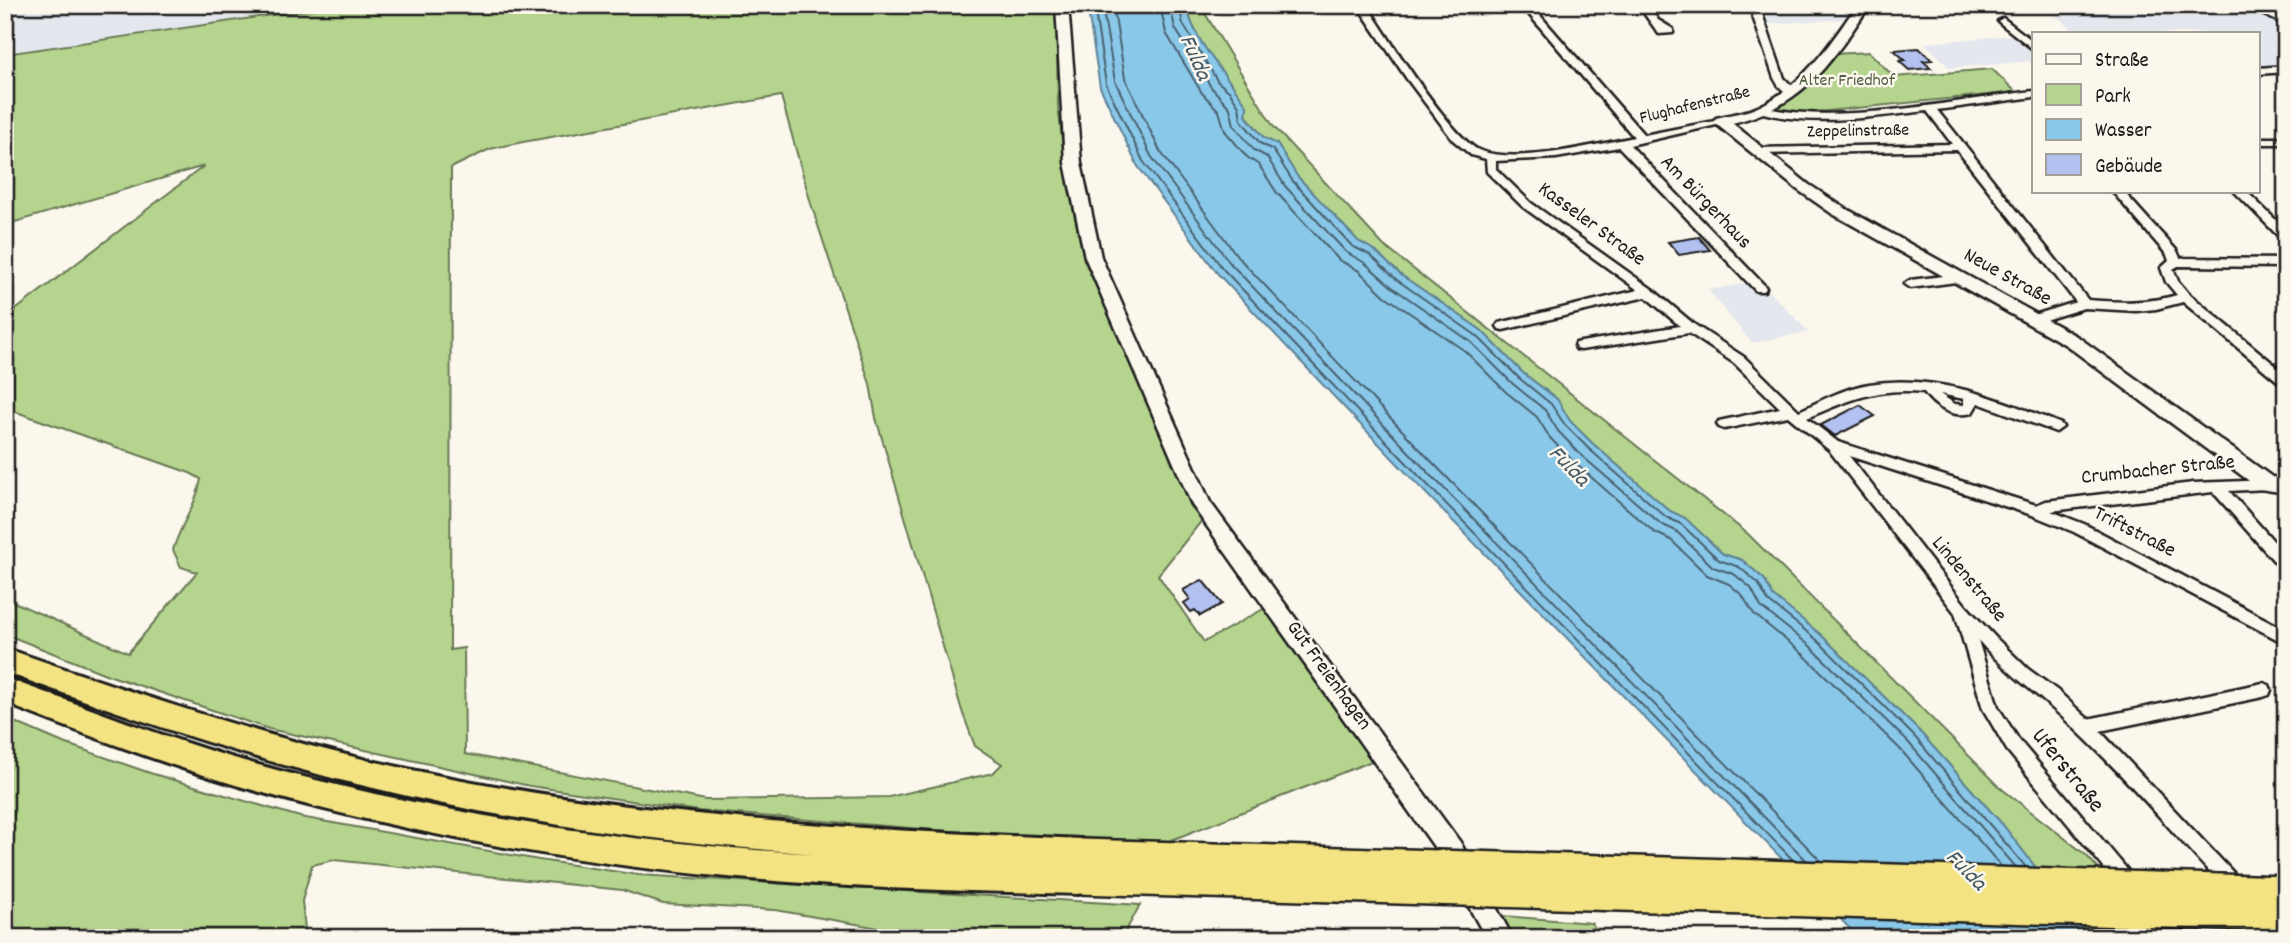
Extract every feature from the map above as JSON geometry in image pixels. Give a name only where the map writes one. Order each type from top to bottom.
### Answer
[{"type":"highway","points":[[5,660],[145,711],[275,751],[418,785],[576,814],[792,839],[1080,867],[2286,917]]},
{"type":"highway","points":[[5,690],[141,741],[251,776],[389,810],[534,836],[712,860],[876,873],[1080,867],[2286,891]]},
{"type":"street","name":"Gut Freienhagen","points":[[1062,5],[1065,98],[1085,229],[1093,257],[1202,505],[1451,850],[1486,907],[1500,938]]},
{"type":"street","name":"Kasseler Straße","points":[[1362,5],[1411,80],[1454,134],[1467,149],[1490,159],[1491,170],[1518,198],[1648,292],[1691,328],[1740,360],[1794,414],[1834,446]]},
{"type":"street","points":[[1526,5],[1642,140]]},
{"type":"street","points":[[1643,5],[1655,22]]},
{"type":"street","points":[[1754,5],[1779,78],[1791,91]]},
{"type":"street","name":"Flughafenstraße","points":[[1490,159],[1514,159],[1642,140],[1763,110],[1791,91],[1834,48],[1864,5]]},
{"type":"street","points":[[2247,5],[2286,22]]},
{"type":"street","points":[[2003,21],[2032,45]]},
{"type":"street","points":[[2260,71],[2286,69]]},
{"type":"street","points":[[1763,110],[1774,115],[1794,117],[2032,96]]},
{"type":"street","points":[[1929,107],[1958,148],[2084,304]]},
{"type":"street","name":"Neue Straße","points":[[1721,121],[1836,210],[2035,319],[2112,369],[2276,485]]},
{"type":"street","points":[[2260,141],[2286,141]]},
{"type":"street","name":"Am Bürgerhaus","points":[[1622,143],[1760,288]]},
{"type":"street","name":"Zeppelinstraße","points":[[1757,151],[1958,148]]},
{"type":"street","points":[[2118,192],[2169,249],[2175,262]]},
{"type":"street","points":[[2240,192],[2286,237]]},
{"type":"street","points":[[2286,263],[2175,262],[2167,268],[2169,277],[2185,297],[2286,381]]},
{"type":"street","points":[[1910,284],[1959,278]]},
{"type":"street","points":[[1503,326],[1648,292]]},
{"type":"street","points":[[2035,319],[2084,304],[2136,307],[2185,297]]},
{"type":"street","points":[[1581,346],[1691,328]]},
{"type":"street","points":[[1724,424],[1794,414],[1868,389],[1929,389],[1938,401],[1960,411],[1968,410],[1971,398],[2013,409],[2056,428]]},
{"type":"street","name":"Triftstraße","points":[[1834,446],[2037,511],[2122,549],[2286,638]]},
{"type":"street","name":"Lindenstraße","points":[[1834,446],[1961,610],[2022,674],[2052,696],[2085,727],[2284,938]]},
{"type":"street","name":"Crumbacher Straße","points":[[2037,511],[2046,506],[2216,486],[2276,485]]},
{"type":"street","points":[[2216,486],[2286,565]]},
{"type":"street","name":"Uferstraße","points":[[1961,610],[1991,709],[2013,745],[2105,857],[2178,938]]},
{"type":"street","points":[[2085,727],[2263,690]]},
{"type":"shaded area","points":[[5,5],[341,5],[5,54]]},
{"type":"shaded area","points":[[1760,5],[1858,5],[1848,19],[1767,24]]},
{"type":"shaded area","points":[[2042,5],[2236,5],[2286,26],[2286,65],[2260,68],[2260,32],[2076,32]]},
{"type":"shaded area","points":[[2013,35],[2032,49],[2032,61],[1950,68],[1925,43]]},
{"type":"shaded area","points":[[1759,281],[1809,332],[1752,343],[1708,290]]},
{"type":"green space","points":[[341,5],[1056,5],[1058,106],[1067,180],[1084,260],[1203,519],[1158,575],[1204,642],[1267,607],[1377,759],[1169,841],[987,834],[699,811],[530,786],[269,729],[108,675],[5,634],[5,598],[128,653],[197,572],[181,567],[173,550],[201,479],[5,408],[5,318],[204,166],[5,225],[5,54]],"holes":[[[781,96],[811,204],[870,384],[876,418],[962,711],[975,746],[1002,764],[993,773],[889,797],[706,800],[465,754],[464,648],[450,650],[451,168],[490,149]]]},
{"type":"green space","points":[[1186,5],[1200,5],[1273,126],[1383,245],[1748,534],[2002,789],[2086,855],[2143,918],[2112,938],[2090,938],[2003,825],[1919,731],[1820,634],[1772,596],[1764,579],[1742,560],[1723,554],[1685,518],[1670,511],[1592,443],[1570,421],[1557,399],[1523,373],[1481,330],[1401,275],[1374,250],[1358,241],[1297,176],[1277,144],[1264,138],[1246,115],[1247,106],[1196,33]]},
{"type":"green space","name":"Alter Friedhof","points":[[1869,52],[1894,77],[1992,69],[2016,92],[1827,111],[1796,112],[1774,109],[1804,88],[1833,54]]},
{"type":"green space","points":[[5,718],[61,742],[150,773],[300,817],[539,860],[639,875],[1140,905],[1122,938],[937,938],[775,910],[663,904],[622,890],[334,860],[312,865],[302,901],[306,938],[5,938]]},
{"type":"green space","points":[[1503,916],[1591,923],[1603,938],[1513,938]]},
{"type":"water","name":"Fulda","points":[[1087,5],[1186,5],[1196,33],[1247,106],[1246,116],[1264,138],[1277,144],[1297,176],[1358,241],[1374,250],[1401,275],[1481,330],[1523,373],[1557,399],[1570,421],[1592,443],[1670,511],[1685,518],[1723,554],[1742,560],[1764,579],[1773,596],[1820,634],[1919,731],[2003,825],[2090,938],[1859,938],[1414,481],[1218,274],[1137,165],[1100,87]]},
{"type":"building","points":[[1919,48],[1932,60],[1923,61],[1931,68],[1909,70],[1899,61],[1905,60],[1894,50]]},
{"type":"building","points":[[1699,237],[1710,250],[1679,255],[1668,242]]},
{"type":"building","points":[[1860,405],[1875,416],[1835,436],[1821,425]]},
{"type":"building","points":[[1202,580],[1222,604],[1200,616],[1195,610],[1191,612],[1184,603],[1190,599],[1183,590]]}]
